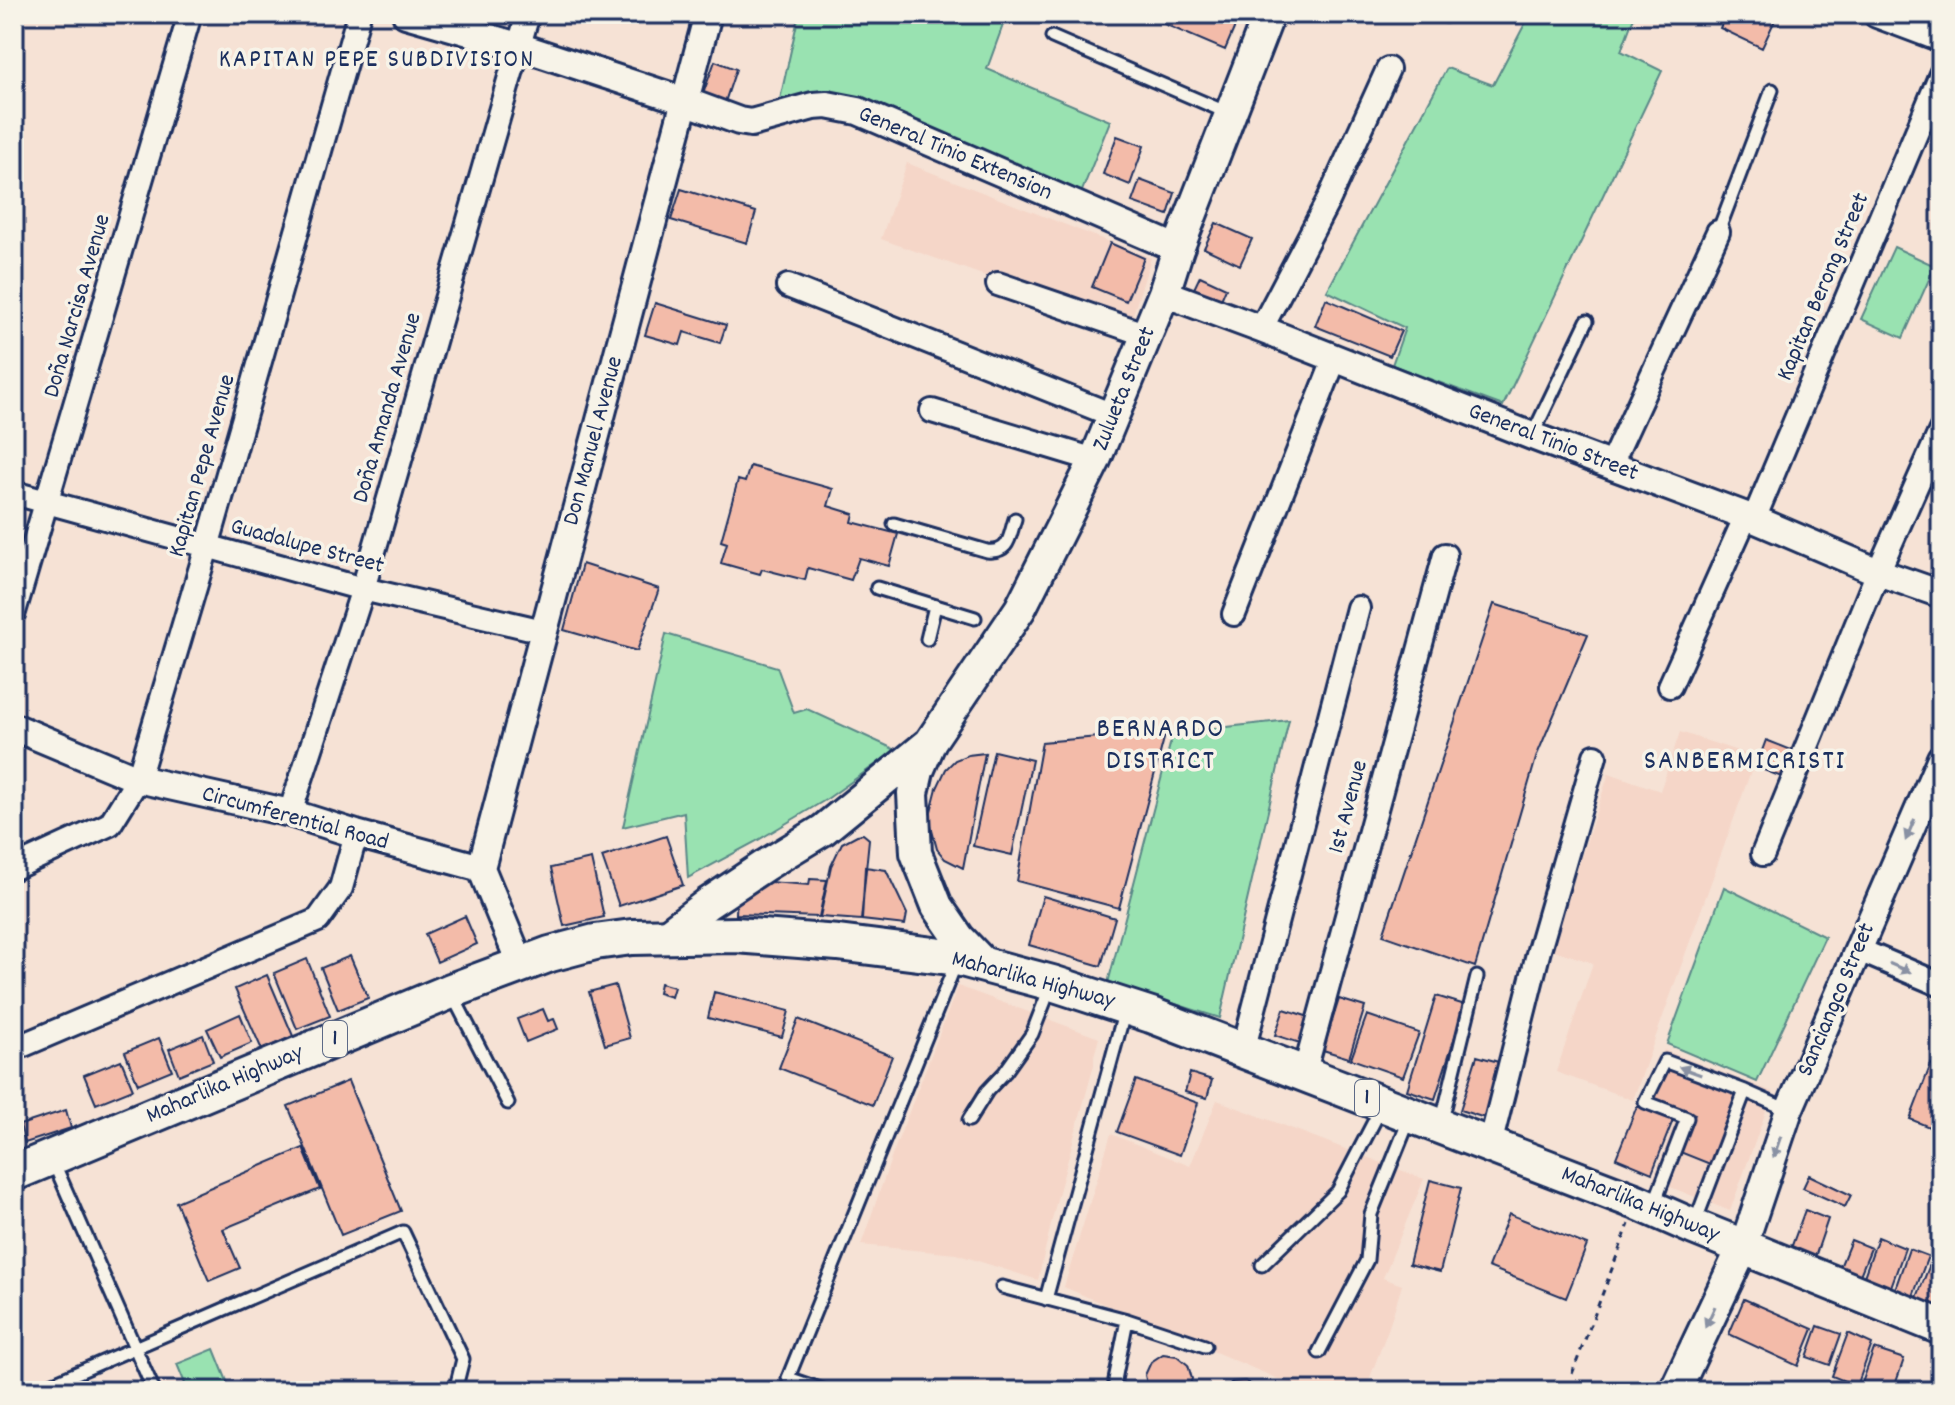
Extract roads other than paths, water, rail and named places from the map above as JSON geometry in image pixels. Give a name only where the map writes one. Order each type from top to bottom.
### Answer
[{"type":"main road","name":"Zulueta Street","points":[[972,962],[937,906],[916,853],[913,793],[918,771],[931,741],[1020,609],[1095,460],[1164,293],[1269,14]]},
{"type":"main road","name":"Zulueta Street","points":[[665,936],[707,904],[823,830],[931,741]]},
{"type":"main road","name":"Maharlika Highway","points":[[14,1173],[451,991],[550,954],[595,942],[632,937],[736,935],[789,938],[972,962],[1052,983],[1151,1015],[1645,1206],[1941,1327]]},
{"type":"main road","points":[[1675,1391],[1743,1247]]},
{"type":"street","name":"Doña Narcisa Avenue","points":[[14,612],[190,14]]},
{"type":"street","name":"Kapitan Pepe Avenue","points":[[14,868],[110,824],[138,779],[359,14]]},
{"type":"street","name":"General Tinio Extension","points":[[406,14],[518,46],[739,121],[751,123],[813,106],[827,105],[858,111],[1178,249]]},
{"type":"street","name":"Doña Amanda Avenue","points":[[290,813],[363,589],[528,14]]},
{"type":"street","name":"Don Manuel Avenue","points":[[481,868],[708,14]]},
{"type":"street","points":[[1877,14],[1941,38]]},
{"type":"street","points":[[1261,329],[1329,199],[1388,69]]},
{"type":"street","name":"Kapitan Berong Street","points":[[1670,686],[1750,518],[1941,74]]},
{"type":"street","points":[[1611,464],[1718,232]]},
{"type":"street","points":[[998,284],[1147,335]]},
{"type":"street","points":[[788,286],[1115,416]]},
{"type":"street","name":"General Tinio Street","points":[[1164,293],[1941,594]]},
{"type":"street","points":[[1234,614],[1335,358]]},
{"type":"street","points":[[932,411],[1095,460]]},
{"type":"street","points":[[1763,854],[1878,572],[1941,430]]},
{"type":"street","name":"Guadalupe Street","points":[[14,493],[363,589],[543,631]]},
{"type":"street","name":"1st Avenue","points":[[1304,1074],[1445,555]]},
{"type":"street","points":[[1243,1051],[1358,608]]},
{"type":"street","name":"Circumferential Road","points":[[14,727],[138,779],[290,813],[481,868]]},
{"type":"street","points":[[1490,1145],[1539,950],[1595,756]]},
{"type":"street","name":"Sanciangco Street","points":[[1743,1247],[1789,1110],[1941,758]]},
{"type":"street","points":[[14,1049],[318,920],[341,888],[356,834]]},
{"type":"street","points":[[481,868],[521,965]]},
{"type":"street","points":[[1859,950],[1941,985]]},
{"type":"lane","points":[[1052,37],[1230,114]]},
{"type":"lane","points":[[1718,232],[1772,90]]},
{"type":"lane","points":[[1532,436],[1587,321]]},
{"type":"lane","points":[[894,524],[998,552],[1006,547],[1015,519]]},
{"type":"lane","points":[[877,588],[975,618]]},
{"type":"lane","points":[[927,639],[935,606]]},
{"type":"lane","points":[[826,1391],[788,1378],[972,962]]},
{"type":"lane","points":[[1319,1352],[1367,1260],[1371,1214],[1411,1116],[1477,977]]},
{"type":"lane","points":[[969,1120],[987,1091],[1032,1034],[1052,983]]},
{"type":"lane","points":[[451,991],[508,1103]]},
{"type":"lane","points":[[1046,1299],[1126,1007]]},
{"type":"lane","points":[[1645,1206],[1687,1118],[1645,1102],[1665,1061],[1789,1110]]},
{"type":"lane","points":[[1694,1227],[1745,1091]]},
{"type":"lane","points":[[1262,1265],[1411,1116]]},
{"type":"lane","points":[[51,1157],[154,1391]]},
{"type":"lane","points":[[35,1391],[403,1232],[463,1359],[455,1391]]},
{"type":"lane","points":[[1002,1287],[1127,1320],[1205,1346]]},
{"type":"lane","points":[[1115,1391],[1127,1320]]},
{"type":"district","name":"KAPITAN PEPE SUBDIVISION","points":[[377,60]]},
{"type":"district","name":"BERNARDO DISTRICT","points":[[1161,747]]},
{"type":"district","name":"SANBERMICRISTI","points":[[1745,763]]}]
